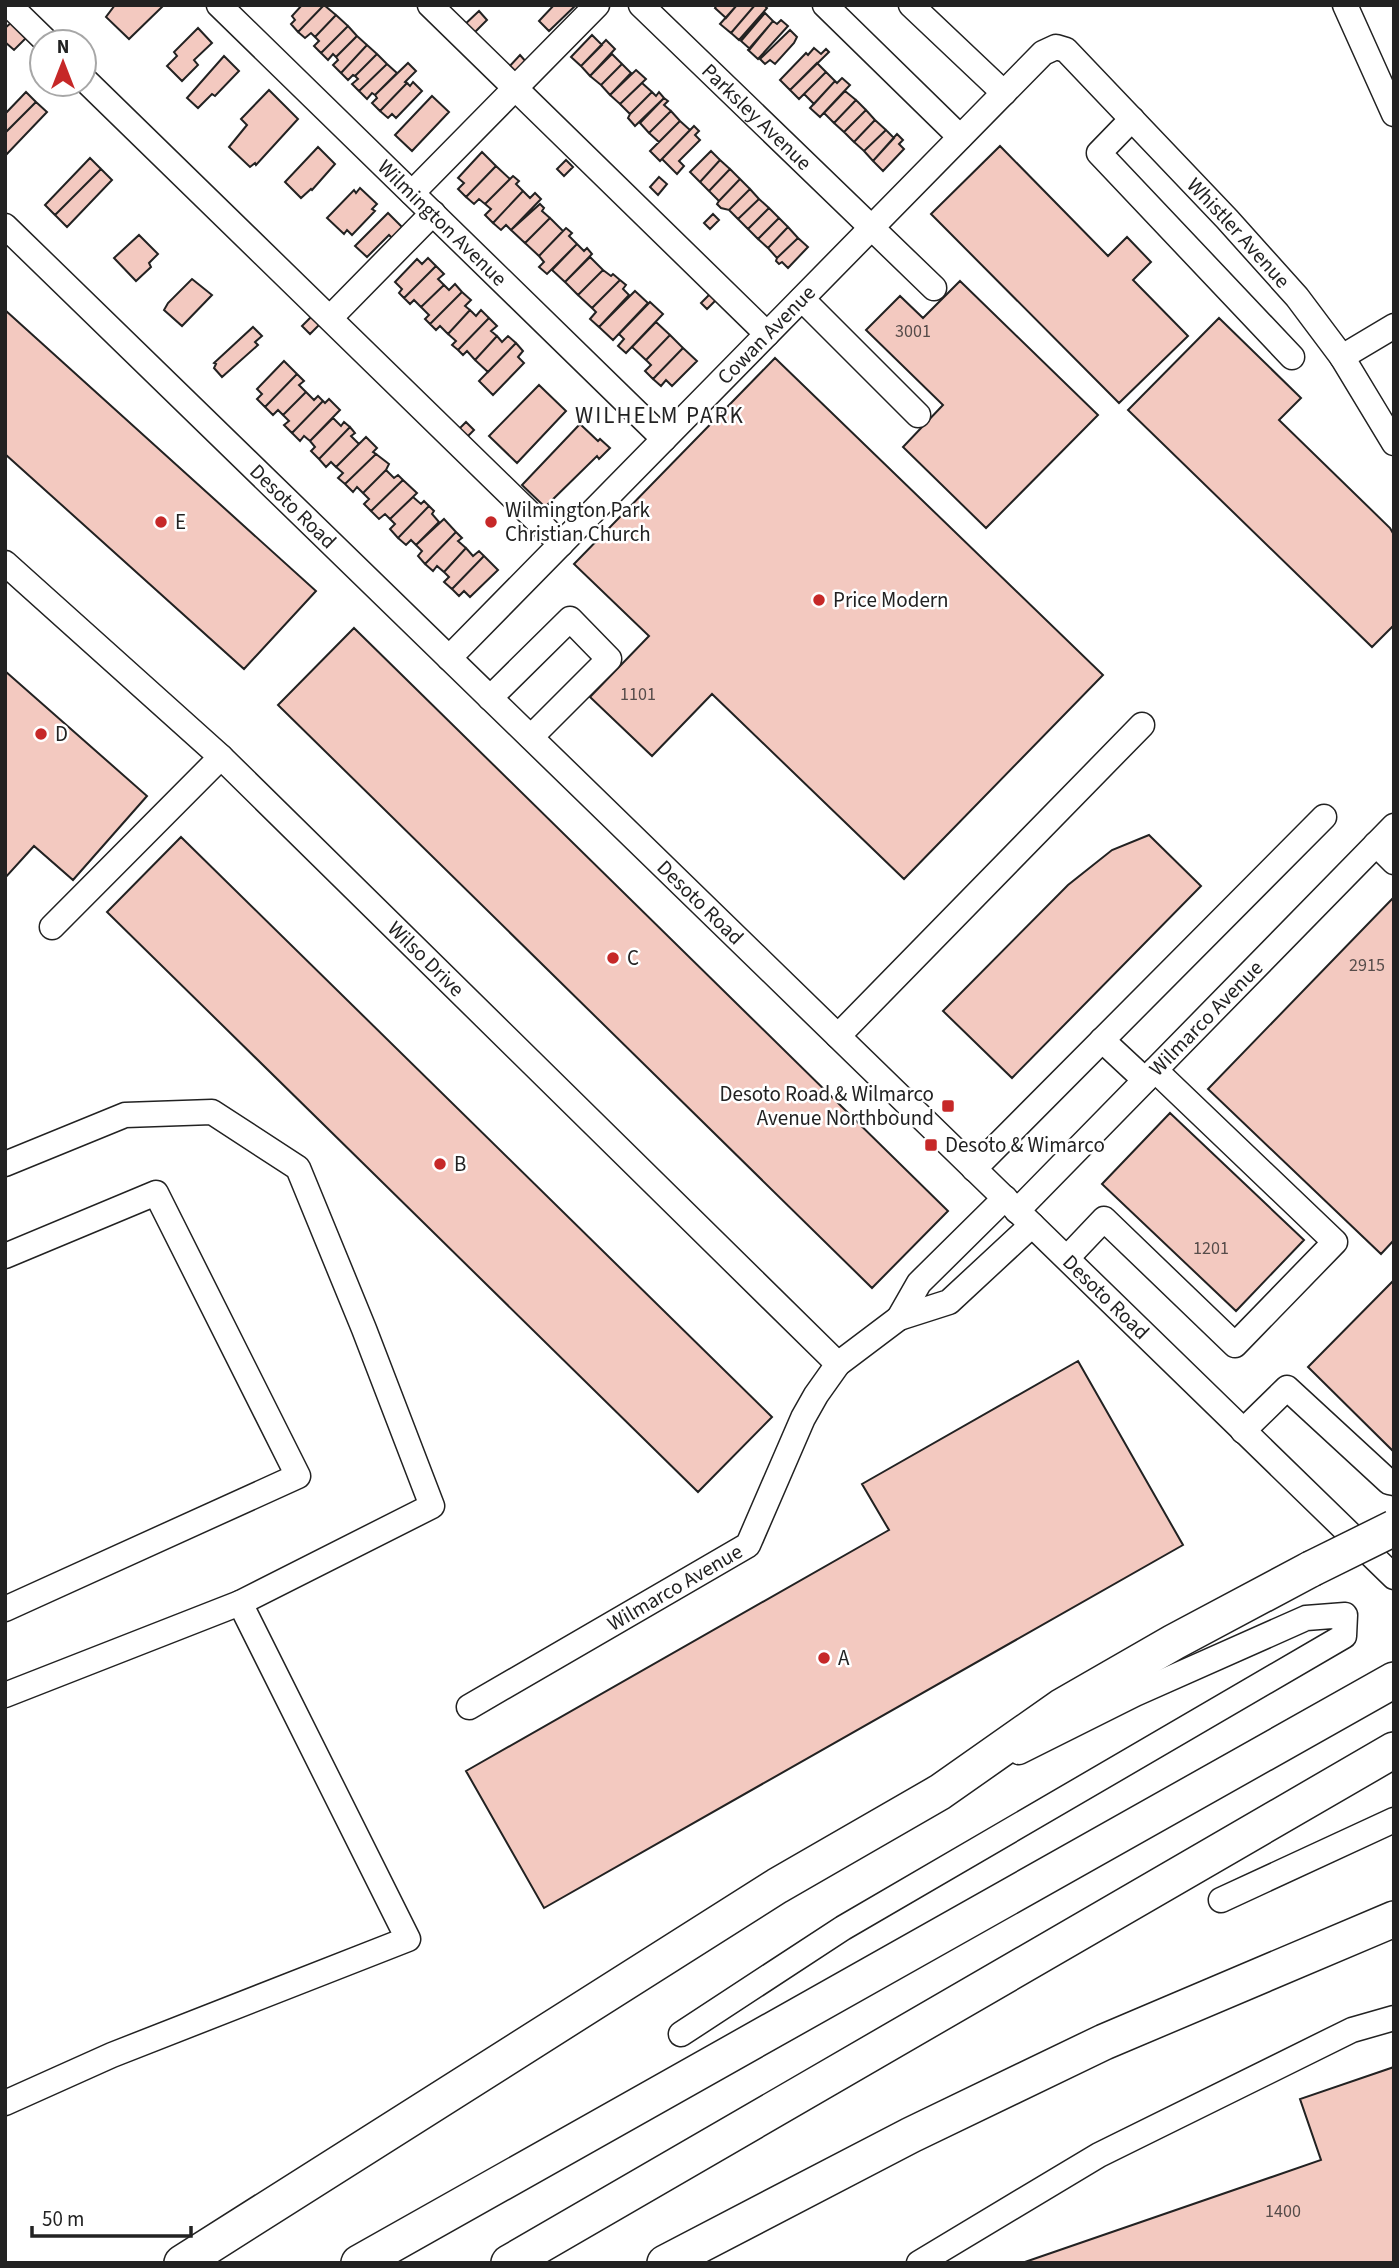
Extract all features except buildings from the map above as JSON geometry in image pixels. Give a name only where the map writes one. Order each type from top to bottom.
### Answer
[{"type":"highway","points":[[182,2263],[312,2178],[777,1886],[940,1792],[1060,1707],[1174,1642],[1394,1528]]},
{"type":"highway","points":[[359,2263],[1394,1680]]},
{"type":"highway","points":[[509,2263],[1394,1750]]},
{"type":"highway","points":[[665,2263],[911,2135],[1104,2042],[1394,1919]]},
{"type":"highway","points":[[691,2263],[911,2135]]},
{"type":"highway","points":[[158,2263],[312,2178]]},
{"type":"street","points":[[9,5],[33,28]]},
{"type":"street","name":"Wilmington Avenue","points":[[219,5],[664,439]]},
{"type":"street","points":[[430,5],[767,334]]},
{"type":"street","points":[[412,193],[597,5]]},
{"type":"street","name":"Parksley Avenue","points":[[641,5],[934,288]]},
{"type":"street","points":[[825,5],[960,137]]},
{"type":"street","points":[[911,5],[1004,93]]},
{"type":"street","points":[[1345,5],[1394,114]]},
{"type":"street","name":"Cowan Avenue","points":[[449,658],[1043,52],[1056,47]]},
{"type":"street","name":"Whistler Avenue","points":[[1056,47],[1066,50],[1227,219],[1297,297],[1342,357],[1394,443]]},
{"type":"street","points":[[98,93],[561,544]]},
{"type":"street","points":[[1132,119],[1098,153],[1292,357]]},
{"type":"street","points":[[330,318],[433,213]]},
{"type":"street","name":"Desoto Road","points":[[5,226],[1394,1577]]},
{"type":"street","points":[[802,299],[918,415]]},
{"type":"street","points":[[1342,357],[1394,326]]},
{"type":"street","name":"Wilso Drive","points":[[5,563],[221,757],[838,1364]]},
{"type":"street","points":[[490,698],[570,619],[609,659],[531,737]]},
{"type":"street","points":[[838,1036],[1142,725]]},
{"type":"street","points":[[52,927],[221,757]]},
{"type":"street","points":[[974,1169],[1324,817]]},
{"type":"street","name":"Wilmarco Avenue","points":[[469,1707],[748,1545],[803,1418],[838,1364],[899,1318],[949,1302],[1018,1211],[1150,1075],[1385,853],[1394,826]]},
{"type":"street","points":[[1067,1258],[1104,1219],[1236,1345],[1335,1242],[1150,1075],[1102,1040]]},
{"type":"street","points":[[5,1164],[125,1115],[212,1112],[298,1168],[432,1506],[240,1603],[5,1695]]},
{"type":"street","points":[[5,1255],[156,1193],[298,1476],[5,1609]]},
{"type":"street","name":"Wilmarco Avenue","points":[[899,1318],[919,1283],[1018,1211]]},
{"type":"street","points":[[1243,1431],[1287,1388],[1389,1482],[1394,1483]]},
{"type":"street","points":[[5,2104],[113,2055],[408,1939],[240,1603]]},
{"type":"street","points":[[681,2034],[844,1928],[1344,1636],[1345,1615],[1306,1618],[1135,1694],[940,1792]]},
{"type":"street","points":[[1221,1900],[1394,1820]]},
{"type":"street","points":[[919,2263],[1099,2155],[1352,2030],[1394,2018]]},
{"type":"place","name":"E","points":[[161,522]]},
{"type":"place","name":"Wilmington Park Christian Church","points":[[491,522]]},
{"type":"place","name":"Price Modern","points":[[819,600]]},
{"type":"place","name":"D","points":[[41,734]]},
{"type":"place","name":"C","points":[[613,958]]},
{"type":"place","name":"Desoto Road & Wilmarco Avenue Northbound","points":[[948,1106]]},
{"type":"place","name":"Desoto & Wimarco","points":[[931,1145]]},
{"type":"place","name":"B","points":[[440,1164]]},
{"type":"place","name":"A","points":[[824,1658]]},
{"type":"district","name":"WILHELM PARK","points":[[660,415]]}]
